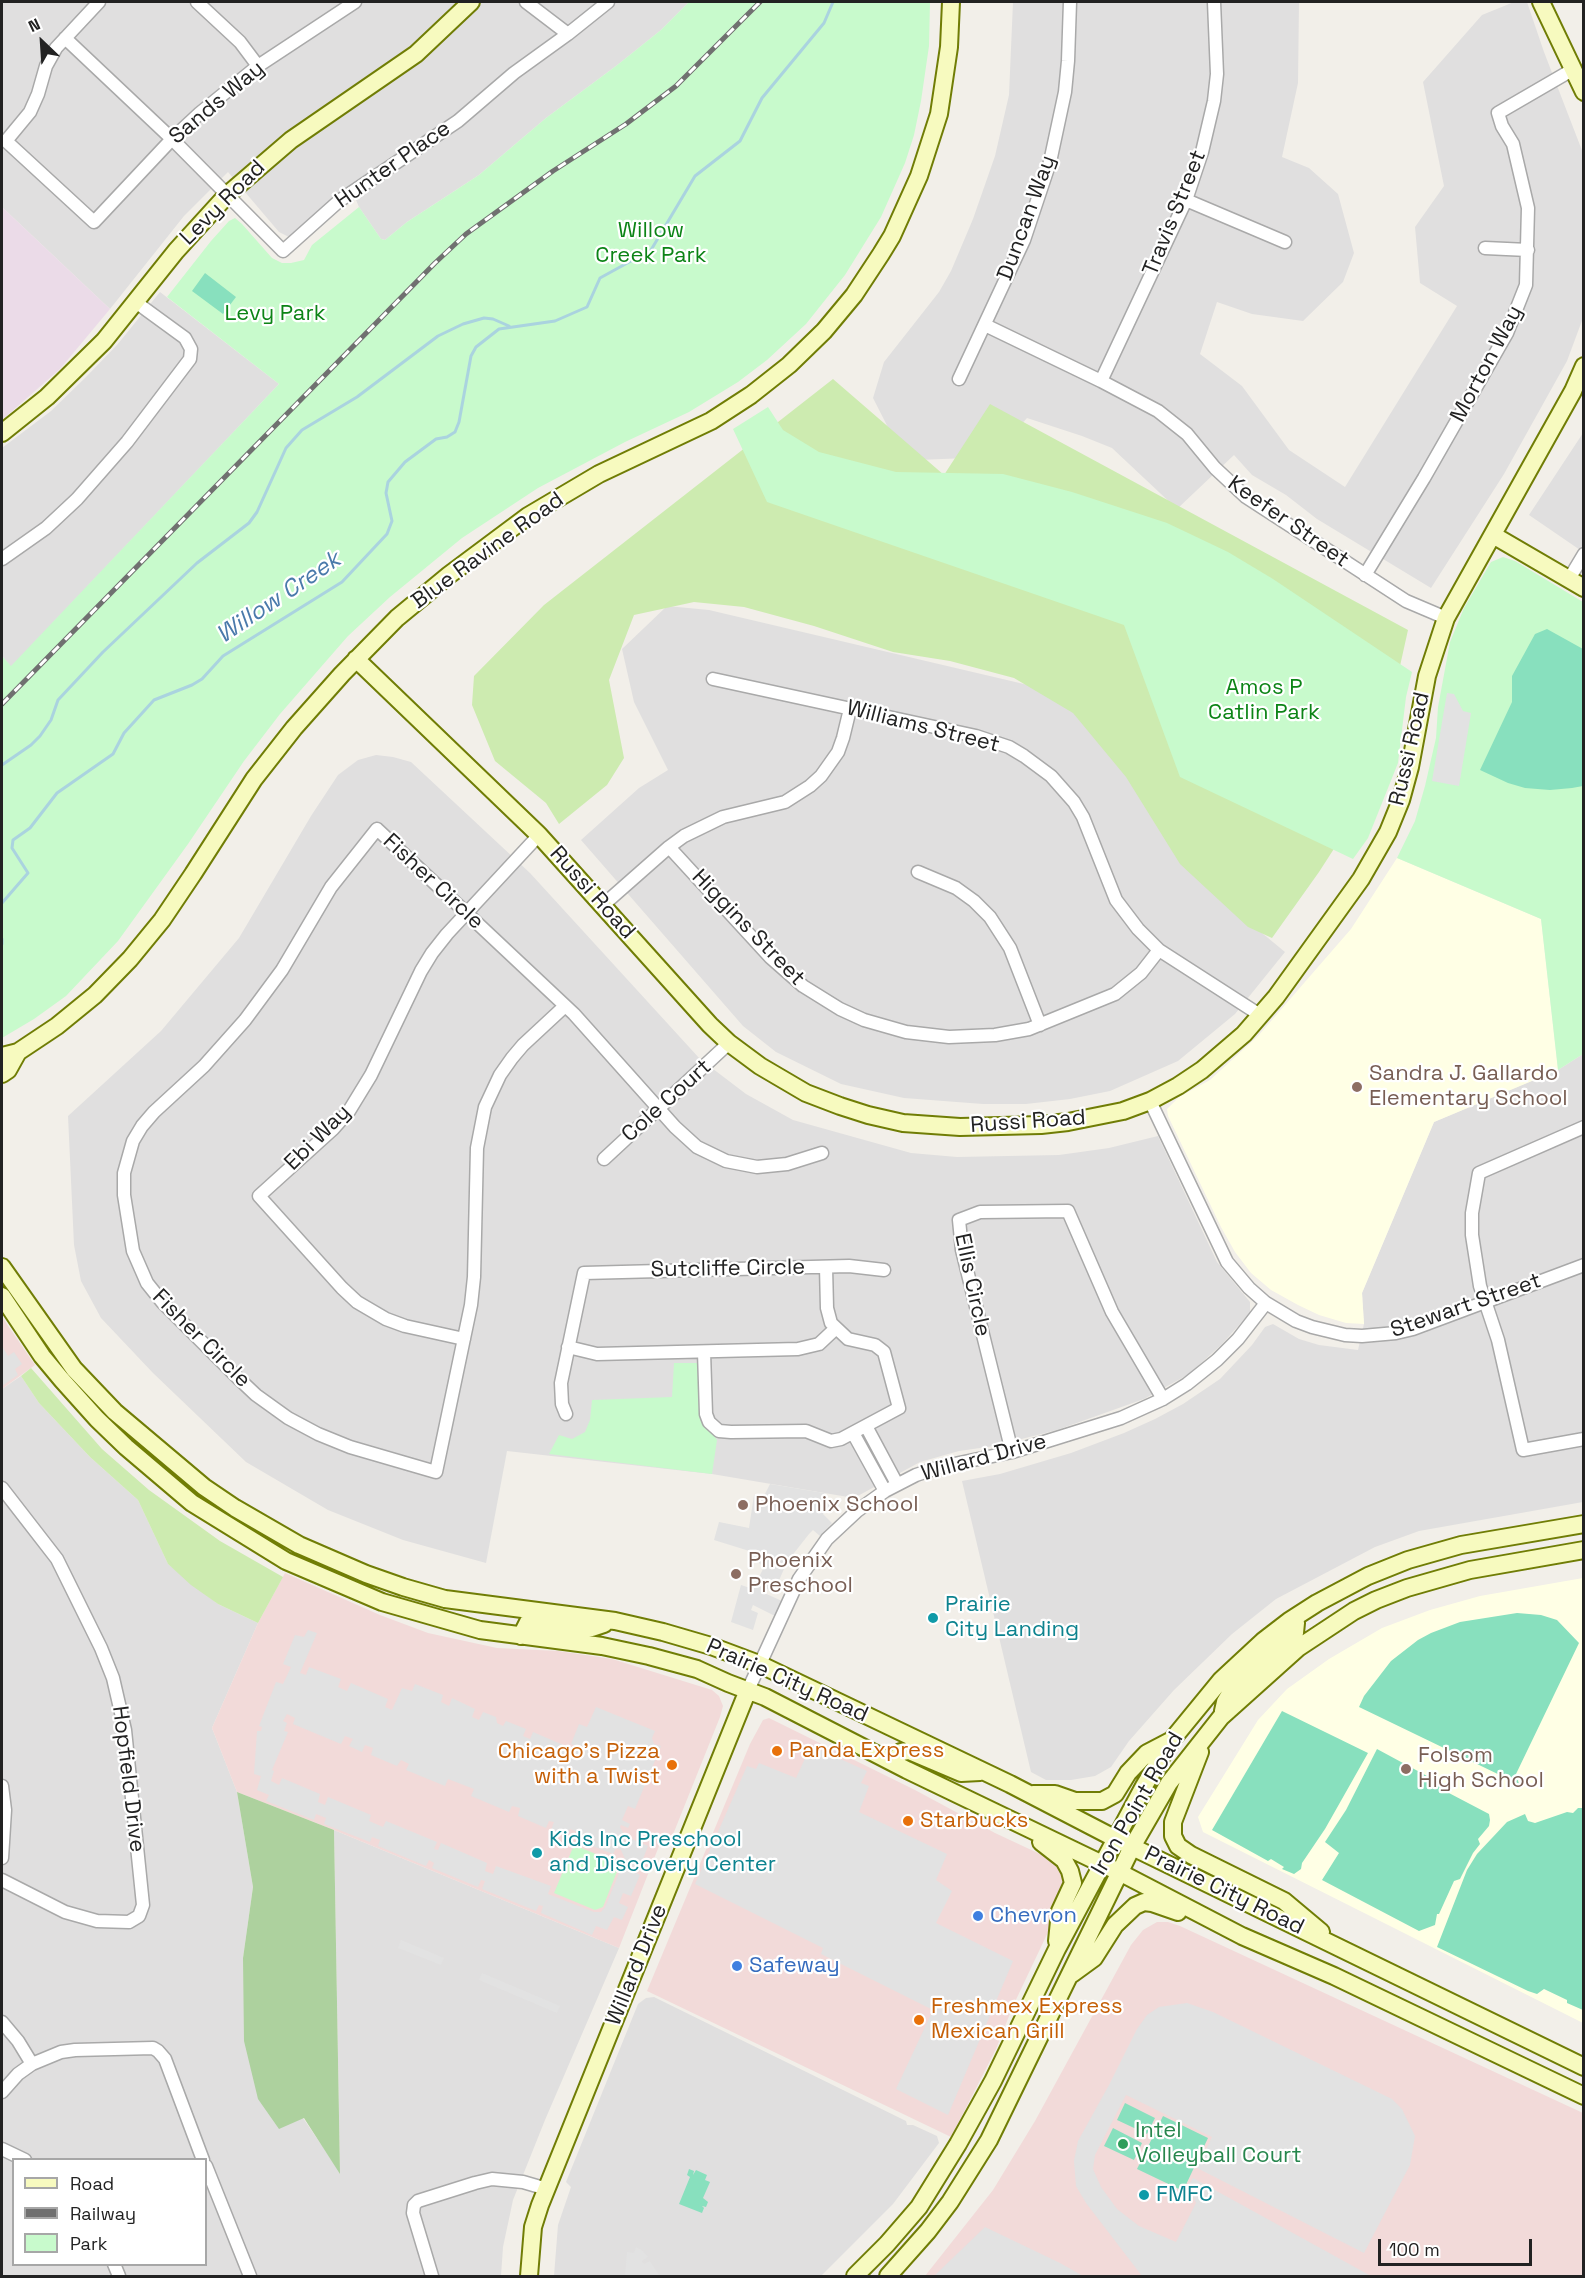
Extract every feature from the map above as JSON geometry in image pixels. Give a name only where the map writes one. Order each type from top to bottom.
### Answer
[{"type":"main road","name":"Levy Road","points":[[2,433],[81,366],[136,303],[176,251],[228,195],[291,140],[416,54],[471,2]]},
{"type":"main road","name":"Blue Ravine Road","points":[[2,1056],[18,1052],[79,1009],[130,959],[181,892],[254,779],[294,728],[356,659],[427,592],[528,516],[599,474],[680,438],[725,412],[771,380],[824,331],[854,295],[881,254],[892,236],[919,176],[940,103],[950,47],[951,2]]},
{"type":"main road","points":[[1541,2],[1584,92]]},
{"type":"main road","name":"Russi Road","points":[[356,659],[539,835],[710,1025],[729,1043],[760,1066],[806,1093],[868,1115],[903,1123],[960,1127],[1041,1125],[1123,1111],[1150,1101],[1202,1070],[1244,1034],[1276,997],[1361,879],[1388,832],[1406,784],[1427,676],[1446,618],[1573,391],[1584,366]]},
{"type":"main road","points":[[1493,535],[1584,588]]},
{"type":"main road","name":"Blue Ravine Road","points":[[2,1074],[8,1070],[18,1052]]},
{"type":"main road","name":"Prairie City Road","points":[[2,1267],[74,1369],[107,1405],[204,1487],[266,1527],[333,1561],[403,1587],[445,1599],[614,1621],[673,1634],[759,1664],[984,1771],[1116,1839],[1584,2067]]},
{"type":"main road","name":"Prairie City Road","points":[[2,1296],[42,1356],[97,1419],[161,1479],[219,1521],[286,1561],[382,1602],[480,1630],[602,1646],[649,1656],[697,1669],[748,1690],[1015,1820],[1242,1936],[1334,1976],[1584,2096]]},
{"type":"main road","name":"Iron Point Road","points":[[855,2277],[919,2207],[971,2121],[1056,1949],[1171,1741],[1199,1704],[1232,1668],[1294,1618],[1345,1587],[1408,1560],[1461,1545],[1584,1524]]},
{"type":"main road","name":"Iron Point Road","points":[[888,2277],[950,2202],[989,2140],[1132,1846],[1169,1783],[1216,1723],[1299,1648],[1354,1611],[1376,1600],[1428,1581],[1470,1570],[1584,1550]]},
{"type":"main road","points":[[1294,1618],[1295,1633],[1232,1690],[1225,1701],[1182,1794],[1173,1822],[1173,1836],[1178,1846],[1191,1855],[1284,1901],[1335,1945]]},
{"type":"main road","points":[[521,1636],[528,1622],[576,1629],[592,1628],[614,1621]]},
{"type":"main road","name":"Willard Drive","points":[[529,2277],[534,2227],[547,2189],[748,1690]]},
{"type":"main road","points":[[1029,1794],[1055,1794],[1075,1801],[1102,1801],[1115,1794],[1128,1773],[1147,1753],[1171,1741]]},
{"type":"main road","points":[[894,1762],[901,1752],[909,1751],[960,1773],[984,1771]]},
{"type":"main road","points":[[1015,1820],[1024,1831],[1064,1860],[1070,1871],[1073,1883],[1060,1911],[1056,1949]]},
{"type":"main road","points":[[1069,1976],[1094,1958],[1121,1919],[1144,1902],[1242,1936]]},
{"type":"main road","points":[[989,2140],[989,2122],[1022,2053],[1022,2043],[1014,2035]]},
{"type":"street","points":[[99,2],[65,38],[228,195]]},
{"type":"street","points":[[197,2],[240,42],[258,66]]},
{"type":"street","name":"Sands Way","points":[[65,38],[46,66],[30,112],[6,141],[94,222],[200,112],[258,66],[354,2]]},
{"type":"street","points":[[526,2],[568,34]]},
{"type":"street","name":"Hunter Place","points":[[228,195],[283,251],[339,201],[458,121],[514,73],[608,2]]},
{"type":"street","name":"Duncan Way","points":[[960,379],[1024,240],[1050,162],[1065,92],[1070,2]]},
{"type":"street","name":"Travis Street","points":[[1101,381],[1186,200],[1206,136],[1214,101],[1217,47],[1214,2]]},
{"type":"street","name":"Morton Way","points":[[1365,575],[1507,333],[1526,285],[1528,208],[1513,144],[1502,126],[1498,113],[1572,70]]},
{"type":"street","points":[[1186,200],[1285,242]]},
{"type":"street","points":[[1485,248],[1528,250]]},
{"type":"street","points":[[2,559],[46,528],[83,493],[127,442],[190,359],[191,350],[185,338],[136,303]]},
{"type":"street","name":"Keefer Street","points":[[985,325],[1158,411],[1174,422],[1238,491],[1406,601],[1446,618]]},
{"type":"street","points":[[1569,579],[1584,554]]},
{"type":"street","name":"Williams Street","points":[[713,680],[993,741],[1009,747],[1052,776],[1074,802],[1083,817],[1116,900],[1138,929],[1159,950],[1260,1015]]},
{"type":"street","points":[[603,906],[669,847],[707,824],[723,817],[785,802],[810,786],[821,776],[838,752],[850,709]]},
{"type":"street","name":"Fisher Circle","points":[[565,1006],[512,1058],[500,1075],[485,1107],[477,1148],[474,1277],[464,1339],[436,1472],[351,1447],[318,1434],[288,1418],[256,1395],[154,1293],[140,1271],[133,1251],[124,1183],[128,1155],[142,1126],[154,1112],[204,1066],[245,1020],[282,970],[331,886],[376,829],[565,1006],[691,1142],[711,1155],[741,1165],[773,1167],[822,1153]]},
{"type":"street","name":"Ebi Way","points":[[464,1339],[405,1326],[369,1310],[342,1288],[259,1196],[333,1129],[349,1111],[371,1075],[421,971],[447,934],[539,835]]},
{"type":"street","name":"Higgins Street","points":[[669,847],[783,969],[803,986],[840,1009],[880,1026],[932,1036],[1012,1033],[1040,1025],[1115,994],[1141,973],[1159,950]]},
{"type":"street","points":[[918,872],[956,888],[990,917],[1010,948],[1040,1025]]},
{"type":"street","name":"Cole Court","points":[[604,1159],[729,1043]]},
{"type":"street","name":"Stewart Street","points":[[1150,1101],[1223,1254],[1237,1276],[1266,1303],[1311,1328],[1362,1336],[1413,1329],[1584,1265]]},
{"type":"street","points":[[1584,1127],[1479,1173],[1472,1235],[1475,1264],[1498,1340],[1523,1450],[1584,1439]]},
{"type":"street","name":"Ellis Circle","points":[[1012,1452],[962,1250],[959,1220],[980,1212],[1068,1211],[1112,1311],[1163,1399]]},
{"type":"street","points":[[826,1267],[868,1267],[884,1270]]},
{"type":"street","name":"Sutcliffe Circle","points":[[568,1347],[584,1273],[826,1267],[827,1308],[835,1329]]},
{"type":"street","name":"Willard Drive","points":[[748,1690],[799,1580],[815,1555],[844,1521],[897,1484],[940,1467],[1012,1452],[1121,1418],[1163,1399],[1218,1360],[1266,1303]]},
{"type":"street","points":[[566,1414],[561,1392],[568,1347],[597,1354],[805,1348],[819,1344],[835,1329],[848,1339],[875,1345],[884,1352],[899,1408],[841,1439],[831,1441],[806,1431],[719,1431],[709,1422],[706,1414],[704,1352]]},
{"type":"street","points":[[866,1426],[897,1484]]},
{"type":"street","points":[[853,1433],[885,1491]]},
{"type":"street","name":"Hopfield Drive","points":[[2,1488],[57,1559],[101,1648],[113,1678],[125,1730],[143,1905],[139,1916],[129,1922],[97,1922],[65,1912],[2,1880]]},
{"type":"street","points":[[2,1786],[5,1810],[2,1858]]},
{"type":"street","points":[[2,2022],[18,2041],[32,2064]]},
{"type":"street","points":[[2,2092],[18,2074],[46,2057],[75,2050],[145,2047],[158,2051],[168,2066],[202,2158]]},
{"type":"street","points":[[2,2149],[21,2158]]},
{"type":"street","points":[[207,2169],[250,2277]]},
{"type":"street","points":[[432,2277],[413,2213],[414,2205],[418,2201],[475,2182],[492,2180],[523,2182],[547,2189]]},
{"type":"shaded area","points":[[2,2],[689,2],[661,30],[546,118],[479,175],[407,222],[385,240],[381,239],[359,207],[350,186],[289,237],[279,232],[228,172],[184,216],[110,309],[2,207]]},
{"type":"shaded area","points":[[1013,2],[1299,2],[1298,83],[1282,157],[1309,168],[1338,194],[1354,253],[1343,282],[1303,321],[1252,314],[1217,302],[1200,354],[1242,386],[1289,450],[1345,487],[1457,306],[1420,283],[1415,227],[1444,186],[1423,82],[1482,15],[1514,2],[1527,2],[1583,153],[1583,318],[1567,361],[1504,474],[1431,588],[1317,519],[1286,495],[1252,475],[1234,455],[1177,509],[1112,448],[1027,418],[992,457],[918,460],[899,449],[873,398],[884,362],[939,292],[951,271],[973,219],[995,156],[1009,95]]},
{"type":"shaded area","points":[[2,207],[110,309],[60,369],[2,420]]},
{"type":"shaded area","points":[[160,292],[279,384],[11,667],[2,656],[2,448],[51,411],[86,377],[117,345]]},
{"type":"shaded area","points":[[1583,433],[1583,552],[1529,515]]},
{"type":"shaded area","points":[[667,606],[709,610],[1045,689],[1081,705],[1210,890],[1285,952],[1235,1014],[1178,1061],[1110,1091],[1070,1099],[1026,1104],[983,1104],[904,1098],[841,1084],[776,1052],[743,1026],[581,840],[639,788],[668,770],[634,702],[622,649]]},
{"type":"shaded area","points":[[1447,693],[1454,694],[1463,711],[1471,713],[1459,786],[1432,781]]},
{"type":"shaded area","points":[[376,755],[411,762],[530,873],[700,1059],[746,1094],[793,1120],[911,1153],[957,1157],[1059,1155],[1109,1148],[1158,1136],[1217,1262],[1250,1302],[1250,1313],[1221,1345],[1189,1374],[1144,1399],[1057,1430],[994,1446],[959,1451],[920,1462],[854,1498],[712,1474],[507,1451],[486,1563],[403,1540],[328,1510],[246,1462],[153,1373],[101,1318],[81,1281],[74,1245],[68,1116],[161,1031],[239,938],[338,775],[358,760]]},
{"type":"shaded area","name":"Sandra J. Gallardo Elementary School","points":[[1397,858],[1541,919],[1558,1070],[1434,1122],[1362,1293],[1364,1324],[1346,1323],[1319,1315],[1298,1305],[1271,1290],[1251,1273],[1235,1252],[1221,1227],[1168,1116],[1167,1109],[1179,1097],[1210,1080],[1258,1036],[1351,929]]},
{"type":"shaded area","points":[[1583,1054],[1583,1502],[1419,1531],[1375,1547],[1276,1599],[1232,1634],[1174,1690],[1129,1741],[1111,1767],[1095,1776],[1071,1780],[1046,1780],[1031,1772],[962,1481],[1000,1474],[1071,1453],[1155,1419],[1183,1404],[1220,1379],[1252,1345],[1265,1327],[1273,1324],[1299,1339],[1319,1345],[1358,1350],[1364,1324],[1362,1293],[1434,1122],[1558,1070]]},
{"type":"shaded area","points":[[2,1317],[35,1365],[2,1389]]},
{"type":"shaded area","points":[[2,1346],[8,1356],[14,1352],[22,1364],[15,1369],[18,1375],[2,1386]]},
{"type":"shaded area","points":[[21,1376],[39,1403],[90,1457],[138,1500],[168,1564],[218,1604],[258,1623],[212,1728],[237,1792],[253,1887],[243,1958],[303,2118],[340,2172],[334,1830],[619,1948],[513,2200],[503,2247],[501,2276],[2,2276],[2,1389]]},
{"type":"shaded area","points":[[770,1484],[824,1493],[833,1503],[823,1514],[832,1523],[820,1536],[813,1530],[809,1534],[787,1562],[774,1592],[765,1588],[762,1592],[782,1601],[775,1616],[753,1605],[751,1610],[758,1613],[753,1630],[731,1622],[741,1585],[753,1589],[764,1567],[759,1563],[759,1554],[714,1540],[719,1522],[749,1528],[754,1495],[765,1494]]},
{"type":"shaded area","points":[[285,1573],[380,1615],[428,1633],[497,1648],[558,1651],[612,1659],[712,1690],[719,1696],[723,1706],[720,1717],[674,1832],[665,1843],[659,1846],[619,1948],[237,1792],[212,1728],[258,1623]]},
{"type":"shaded area","name":"Folsom High School","points":[[1583,1578],[1583,2023],[1203,1832],[1198,1817],[1258,1720],[1287,1689],[1329,1659],[1382,1628],[1430,1610],[1480,1596]]},
{"type":"shaded area","points":[[308,1630],[317,1633],[300,1673],[306,1675],[309,1667],[341,1679],[338,1687],[347,1691],[351,1683],[388,1699],[385,1707],[392,1710],[402,1688],[412,1691],[415,1684],[443,1695],[441,1702],[449,1706],[452,1698],[475,1709],[472,1717],[479,1720],[483,1712],[496,1717],[497,1723],[503,1726],[506,1721],[526,1729],[523,1736],[530,1739],[533,1732],[568,1747],[566,1753],[569,1755],[578,1747],[571,1744],[579,1724],[587,1727],[596,1707],[655,1731],[652,1738],[654,1744],[661,1746],[635,1809],[628,1806],[622,1820],[630,1824],[628,1828],[621,1825],[620,1827],[625,1836],[648,1846],[635,1872],[640,1875],[631,1896],[623,1893],[619,1903],[628,1907],[622,1920],[614,1917],[607,1930],[596,1926],[592,1935],[541,1913],[543,1906],[539,1905],[536,1911],[482,1889],[485,1881],[481,1880],[478,1887],[432,1868],[434,1863],[429,1860],[426,1866],[378,1846],[380,1840],[372,1837],[370,1842],[324,1824],[326,1818],[316,1814],[314,1820],[266,1801],[269,1795],[257,1790],[261,1776],[254,1774],[257,1731],[261,1731],[262,1727],[259,1726],[276,1682],[283,1684],[291,1667],[283,1664],[295,1635],[304,1637]],"holes":[[[287,1714],[295,1718],[293,1724],[341,1744],[345,1736],[353,1739],[349,1746],[362,1752],[365,1745],[373,1748],[371,1755],[397,1766],[401,1760],[409,1764],[406,1770],[445,1786],[448,1779],[474,1789],[471,1796],[509,1812],[512,1806],[520,1808],[518,1816],[546,1828],[549,1821],[554,1822],[551,1830],[566,1836],[570,1829],[578,1832],[574,1839],[613,1854],[616,1848],[621,1850],[625,1859],[605,1907],[601,1912],[594,1912],[548,1894],[551,1886],[496,1866],[493,1874],[485,1871],[487,1863],[441,1843],[438,1850],[434,1849],[437,1842],[386,1821],[383,1827],[369,1821],[371,1815],[328,1797],[325,1805],[318,1802],[320,1794],[282,1778],[279,1785],[271,1781],[274,1771],[272,1770],[288,1732],[284,1731],[287,1723],[283,1721]]]},
{"type":"shaded area","points":[[769,1718],[1057,1862],[1065,1869],[1067,1892],[1013,2006],[996,2049],[951,2137],[647,1991],[750,1744],[763,1720]]},
{"type":"shaded area","points":[[818,1749],[867,1771],[861,1783],[869,1786],[859,1812],[947,1854],[936,1880],[952,1891],[936,1923],[1013,1961],[948,2115],[896,2089],[933,2010],[821,1954],[823,1948],[695,1884],[747,1766],[756,1769],[759,1763],[796,1778],[808,1752],[815,1755]]},
{"type":"shaded area","points":[[1157,1922],[1168,1922],[1180,1926],[1583,2113],[1583,2276],[925,2276],[993,2190],[1035,2121],[1131,1945],[1143,1930]]},
{"type":"shaded area","points":[[401,1940],[444,1958],[441,1965],[398,1948]]},
{"type":"shaded area","points":[[482,1973],[560,2006],[557,2013],[479,1980]]},
{"type":"shaded area","points":[[654,1997],[906,2121],[907,2125],[913,2125],[937,2136],[939,2143],[893,2204],[821,2276],[554,2276],[558,2225],[571,2187],[566,2182],[638,2004],[646,1998]]},
{"type":"shaded area","points":[[1187,2003],[1213,2012],[1392,2099],[1402,2109],[1415,2136],[1410,2165],[1364,2253],[1197,2168],[1212,2137],[1126,2095],[1095,2155],[1093,2169],[1101,2187],[1117,2209],[1139,2226],[1176,2242],[1196,2203],[1188,2186],[1193,2178],[1371,2276],[1142,2276],[1086,2203],[1076,2186],[1074,2161],[1078,2141],[1137,2029],[1147,2015],[1159,2007]]},
{"type":"shaded area","points":[[985,2227],[1060,2263],[1083,2276],[934,2276]]},
{"type":"shaded area","points":[[636,2247],[648,2257],[642,2261],[644,2264],[650,2261],[660,2276],[625,2276],[627,2252],[634,2253]]},
{"type":"green space","name":"Willow Creek Park","points":[[689,2],[930,2],[929,46],[914,135],[905,163],[881,217],[845,275],[806,324],[767,360],[738,382],[689,412],[625,442],[538,488],[462,538],[390,597],[348,636],[280,714],[244,761],[118,941],[66,996],[2,1038],[2,656],[11,666],[279,384],[167,297],[211,241],[229,221],[235,218],[272,258],[282,263],[304,260],[312,245],[359,207],[381,239],[385,240],[407,222],[479,175],[546,118],[661,30]]},
{"type":"green space","points":[[205,273],[236,297],[223,314],[192,291]]},
{"type":"green space","points":[[833,379],[944,475],[990,404],[1408,630],[1368,796],[1319,872],[1272,938],[1248,927],[1180,864],[1126,777],[1073,713],[1014,678],[950,661],[893,652],[814,626],[744,607],[694,602],[634,615],[609,680],[624,758],[607,785],[559,824],[546,803],[495,761],[472,705],[474,676],[544,605]]},
{"type":"green space","name":"Amos P Catlin Park","points":[[768,407],[783,430],[819,452],[896,472],[1003,474],[1072,492],[1167,523],[1228,552],[1273,579],[1412,672],[1406,697],[1398,763],[1368,838],[1353,859],[1180,777],[1124,625],[767,502],[733,429]]},
{"type":"green space","points":[[1503,557],[1515,561],[1583,602],[1583,1054],[1558,1070],[1541,919],[1397,858],[1415,821],[1425,786],[1436,738],[1438,707],[1450,642],[1464,608],[1491,562]]},
{"type":"green space","points":[[1547,629],[1583,649],[1583,786],[1550,790],[1525,788],[1480,770],[1512,702],[1512,676],[1535,634]]},
{"type":"green space","points":[[674,1363],[701,1363],[710,1430],[717,1440],[712,1474],[549,1454],[559,1435],[572,1439],[585,1432],[590,1420],[592,1400],[672,1397]]},
{"type":"green space","points":[[31,1368],[102,1449],[149,1490],[220,1541],[283,1577],[258,1623],[218,1604],[191,1585],[168,1564],[138,1500],[90,1457],[39,1403],[21,1376]]},
{"type":"green space","points":[[1517,1613],[1541,1615],[1557,1620],[1579,1643],[1516,1774],[1519,1784],[1514,1787],[1509,1787],[1506,1778],[1359,1707],[1364,1696],[1391,1661],[1418,1640],[1460,1622]]},
{"type":"green space","points":[[1282,1711],[1368,1753],[1325,1829],[1302,1863],[1301,1869],[1294,1874],[1282,1869],[1284,1867],[1271,1859],[1268,1861],[1212,1830]]},
{"type":"green space","points":[[1377,1749],[1440,1783],[1447,1792],[1489,1814],[1489,1826],[1478,1839],[1480,1844],[1460,1879],[1454,1881],[1437,1914],[1435,1925],[1419,1931],[1322,1880],[1339,1853],[1325,1842],[1346,1810]]},
{"type":"green space","points":[[237,1792],[334,1830],[340,2174],[304,2118],[279,2129],[258,2099],[244,2041],[243,1958],[253,1887]]},
{"type":"green space","points":[[1578,1808],[1584,1808],[1583,2010],[1544,1989],[1537,1994],[1528,1991],[1437,1947],[1467,1870],[1477,1854],[1507,1822],[1525,1814],[1528,1821],[1535,1823],[1567,1812],[1573,1813]]},
{"type":"green space","points":[[574,1845],[620,1864],[603,1907],[595,1910],[554,1893]]},
{"type":"green space","name":"Intel Volleyball Court","points":[[1125,2103],[1155,2118],[1147,2134],[1117,2120]]},
{"type":"green space","points":[[1163,2116],[1208,2138],[1183,2191],[1137,2169]]},
{"type":"green space","name":"Intel Volleyball Court","points":[[1113,2128],[1142,2143],[1134,2160],[1104,2146]]},
{"type":"green space","points":[[689,2169],[694,2171],[693,2175],[696,2170],[707,2175],[705,2180],[710,2182],[703,2198],[708,2202],[706,2207],[702,2206],[704,2208],[702,2213],[679,2204],[690,2177],[687,2175]]},
{"type":"waterway","name":"Willow Creek","points":[[2,903],[28,873],[12,848],[13,840],[30,828],[57,793],[113,754],[124,733],[154,700],[202,679],[223,656],[342,582],[387,534],[392,521],[386,493],[388,482],[405,462],[436,439],[447,437],[455,432],[459,422],[471,356],[476,347],[499,329],[555,321],[587,307],[600,278],[651,250],[695,176],[740,141],[762,98],[824,23],[833,2]]},
{"type":"waterway","points":[[2,765],[40,736],[51,720],[58,700],[103,652],[197,563],[249,523],[257,512],[286,448],[302,430],[357,397],[438,336],[463,324],[484,318],[509,326]]},
{"type":"waterway","name":"Willow Creek","points":[[2,939],[2,944]]},
{"type":"railway","points":[[2,704],[466,234],[553,171],[626,124],[676,86],[760,2]]},
{"type":"place","name":"Sandra J. Gallardo Elementary School","points":[[1357,1087]]},
{"type":"place","name":"Phoenix School","points":[[743,1505]]},
{"type":"place","name":"Phoenix Preschool","points":[[736,1574]]},
{"type":"place","name":"Prairie City Landing","points":[[933,1618]]},
{"type":"place","name":"Panda Express","points":[[777,1751]]},
{"type":"place","name":"Chicago's Pizza with a Twist","points":[[672,1765]]},
{"type":"place","name":"Folsom High School","points":[[1406,1769]]},
{"type":"place","name":"Starbucks","points":[[908,1821]]},
{"type":"place","name":"Kids Inc Preschool and Discovery Center","points":[[537,1853]]},
{"type":"place","name":"Chevron","points":[[978,1916]]},
{"type":"place","name":"Safeway","points":[[737,1966]]},
{"type":"place","name":"Freshmex Express Mexican Grill","points":[[919,2020]]},
{"type":"place","name":"Intel Volleyball Court","points":[[1123,2144]]},
{"type":"place","name":"FMFC","points":[[1144,2195]]},
{"type":"park label","name":"Levy Park","points":[[275,314]]}]
